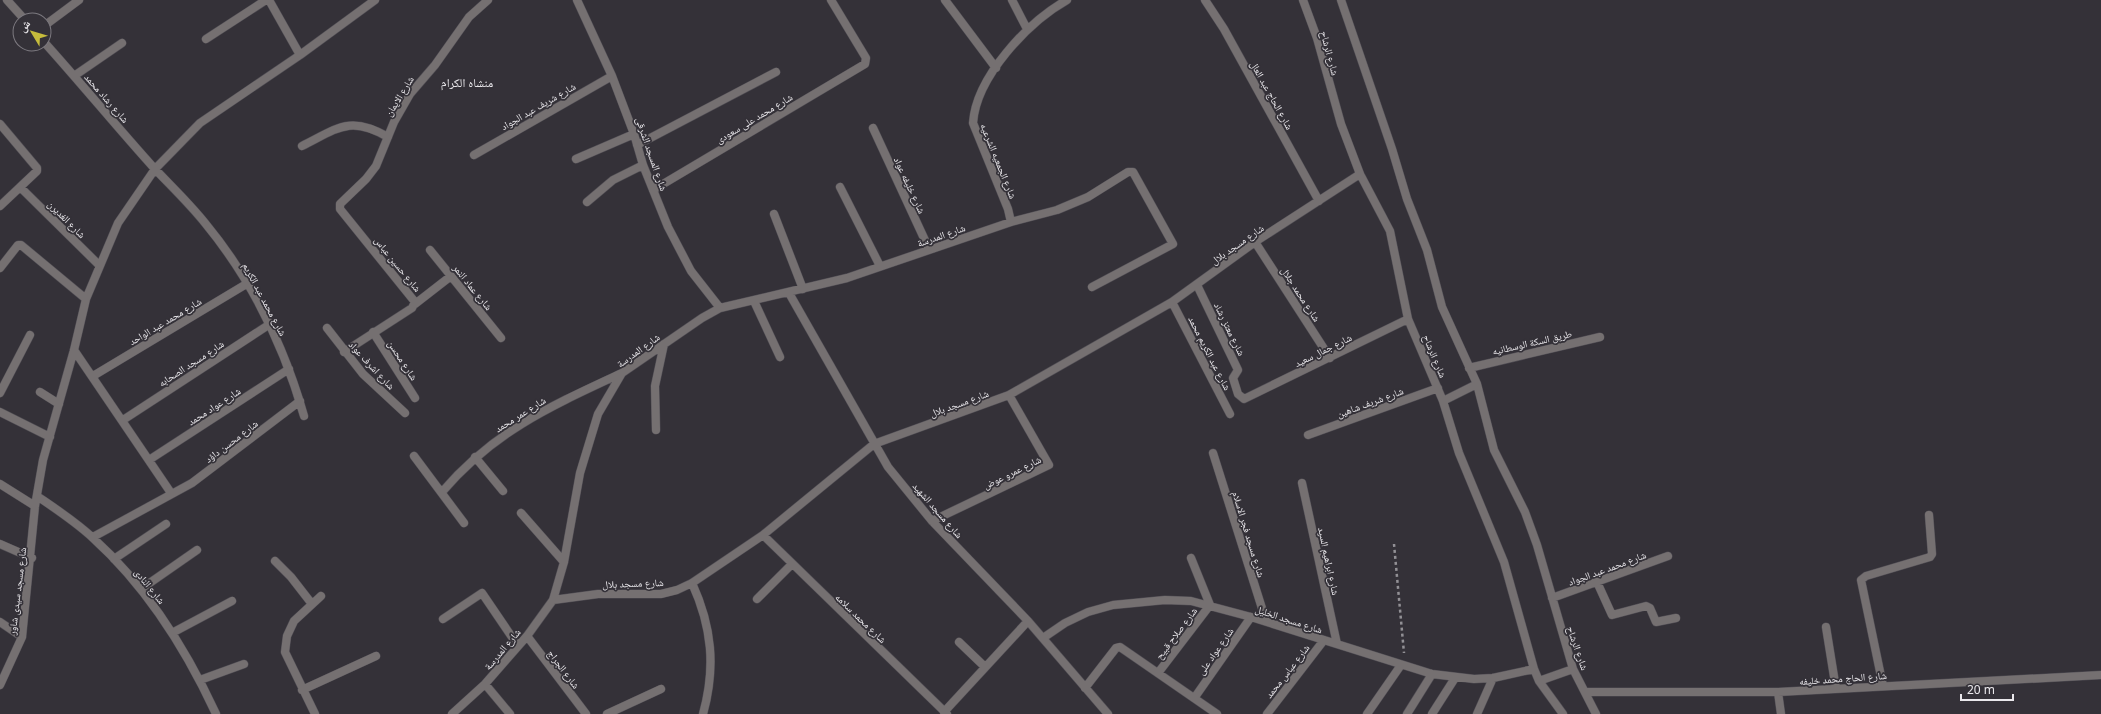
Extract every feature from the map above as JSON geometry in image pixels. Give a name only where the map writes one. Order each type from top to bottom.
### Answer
[{"type":"street","points":[[7,0],[18,12]]},
{"type":"street","points":[[52,20],[79,0]]},
{"type":"street","points":[[206,39],[267,0],[300,55]]},
{"type":"street","name":"شارع مسجد سيدى شاور","points":[[0,685],[22,637],[32,558],[37,496],[43,460],[74,350],[86,299],[99,265],[118,223],[154,168],[200,123],[300,55],[375,0]]},
{"type":"street","name":"شارع الايمان","points":[[340,209],[342,200],[366,179],[376,166],[396,117],[410,94],[435,65],[469,17],[488,0]]},
{"type":"street","name":"شارع محمد على سعودى","points":[[653,190],[865,64],[866,58],[831,0]]},
{"type":"street","points":[[945,0],[996,68]]},
{"type":"street","points":[[1012,0],[1027,29]]},
{"type":"street","name":"شارع الحاج عبد العال","points":[[1205,0],[1224,29],[1319,201]]},
{"type":"street","name":"شارع الرشاح","points":[[1303,0],[1317,38],[1333,99],[1360,174],[1390,231],[1408,319],[1438,388],[1447,399],[1459,453],[1504,562],[1534,669],[1543,680],[1563,714]]},
{"type":"street","name":"شارع الرشاح","points":[[1341,0],[1392,148],[1407,199],[1427,250],[1442,307],[1469,368],[1494,450],[1525,512],[1538,544],[1573,669],[1596,714]]},
{"type":"street","name":"شارع المسجد الشرقى","points":[[579,1],[612,76],[634,134],[643,165],[668,227],[691,271],[720,308]]},
{"type":"street","name":"شارع الجمعيه الشرعيه","points":[[1011,222],[973,123],[974,110],[996,68],[1027,29],[1063,1]]},
{"type":"street","points":[[74,76],[122,43]]},
{"type":"street","name":"شارع رشاد محمد","points":[[52,51],[154,168]]},
{"type":"street","points":[[637,145],[776,72]]},
{"type":"street","name":"شارع شريف عبد الجواد","points":[[474,155],[542,114],[612,76]]},
{"type":"street","points":[[0,124],[36,165],[37,171],[0,206]]},
{"type":"street","points":[[302,146],[338,128],[349,125],[371,127],[388,137]]},
{"type":"street","name":"شارع خليفه عواد","points":[[873,128],[929,249]]},
{"type":"street","points":[[576,159],[634,134]]},
{"type":"street","points":[[587,202],[613,180],[643,165]]},
{"type":"street","name":"شارع محمد عبد الكريم","points":[[154,168],[205,223],[248,284],[270,324],[289,369],[304,416]]},
{"type":"street","name":"شارع المدرسة","points":[[452,714],[485,684],[527,636],[553,600],[564,562],[580,473],[598,414],[622,373],[664,344],[720,308],[790,293],[847,278],[1011,222],[1064,208],[1088,197],[1128,172],[1134,173],[1173,244],[1092,288]]},
{"type":"street","name":"شارع مسجد بلال","points":[[553,600],[598,594],[661,594],[677,590],[692,583],[763,535],[874,444],[1009,396],[1172,302],[1255,242],[1360,174]]},
{"type":"street","name":"شارع الغديرن","points":[[20,187],[99,265]]},
{"type":"street","points":[[840,187],[880,266]]},
{"type":"street","name":"شارع حسين عباس","points":[[340,209],[414,300],[415,304],[344,352]]},
{"type":"street","points":[[774,214],[803,289]]},
{"type":"street","name":"شارع محمد جلال","points":[[1255,242],[1330,358]]},
{"type":"street","points":[[0,268],[18,245],[21,245],[86,299]]},
{"type":"street","name":"شارع عماد النمر","points":[[430,250],[501,338]]},
{"type":"street","points":[[415,304],[451,276]]},
{"type":"street","name":"شارع محمد عبد الواحد","points":[[93,376],[248,284]]},
{"type":"street","name":"شارع معتز رشاد","points":[[1197,284],[1238,370],[1233,378],[1238,394],[1241,398],[1247,398]]},
{"type":"street","name":"شارع مسجد الشهيد","points":[[790,293],[888,467],[932,521],[1028,621],[1108,714]]},
{"type":"street","points":[[754,301],[780,357]]},
{"type":"street","name":"شارع عبد الكريم محمد","points":[[1172,302],[1230,414]]},
{"type":"street","name":"شارع جمال سعيد","points":[[1247,398],[1408,319]]},
{"type":"street","name":"شارع مسجد الصحابه","points":[[123,420],[270,324]]},
{"type":"street","name":"شارع اشرف عواد","points":[[327,328],[344,352],[383,394],[405,413]]},
{"type":"street","name":"شارع محسن","points":[[373,332],[416,398]]},
{"type":"street","points":[[0,393],[30,335]]},
{"type":"street","name":"طريق السكة الوسطانيه","points":[[1469,368],[1600,337]]},
{"type":"street","points":[[656,430],[655,386],[664,344]]},
{"type":"street","points":[[74,350],[123,420],[171,493]]},
{"type":"street","name":"شارع عواد محمد","points":[[149,460],[289,369]]},
{"type":"street","name":"شارع عمر محمد","points":[[442,492],[475,457],[504,434],[535,414],[622,373]]},
{"type":"street","points":[[1447,399],[1474,386]]},
{"type":"street","name":"شارع شريف شاهين","points":[[1308,435],[1438,388]]},
{"type":"street","points":[[40,392],[59,404]]},
{"type":"street","name":"شارع عمرو عوض","points":[[932,521],[1049,465],[1009,396]]},
{"type":"street","name":"شارع محسن داؤد","points":[[93,537],[171,493],[192,483],[300,401]]},
{"type":"street","points":[[0,412],[50,437]]},
{"type":"street","name":"شارع مسجد فجر الاسلام","points":[[1213,453],[1266,621]]},
{"type":"street","points":[[414,456],[464,523]]},
{"type":"street","points":[[475,457],[503,491]]},
{"type":"street","name":"شارع ابراهيم السيد","points":[[1302,483],[1337,644]]},
{"type":"street","points":[[0,484],[36,506]]},
{"type":"street","name":"شارع النادى","points":[[37,496],[93,537],[141,589],[191,661],[216,714]]},
{"type":"street","points":[[521,513],[564,562]]},
{"type":"street","points":[[1883,686],[1861,580],[1866,576],[1930,557],[1932,554],[1929,515]]},
{"type":"street","points":[[114,559],[166,524]]},
{"type":"street","name":"شارع محمد سلامه","points":[[763,535],[945,713]]},
{"type":"street","points":[[0,544],[32,558]]},
{"type":"street","points":[[141,589],[197,550]]},
{"type":"street","name":"شارع محمد عبد الجواد","points":[[1552,598],[1668,556]]},
{"type":"street","points":[[1191,558],[1210,605]]},
{"type":"street","points":[[275,561],[291,577],[312,604]]},
{"type":"street","points":[[757,599],[792,564]]},
{"type":"street","points":[[1597,582],[1612,615],[1646,606],[1650,608],[1653,620],[1657,623],[1676,618]]},
{"type":"street","points":[[692,583],[702,605],[708,627],[711,651],[710,676],[704,714]]},
{"type":"street","points":[[443,618],[482,593],[518,646]]},
{"type":"street","points":[[315,714],[302,690],[285,652],[287,636],[294,621],[321,596]]},
{"type":"street","name":"شارع مسجد الخليل","points":[[1043,638],[1065,623],[1088,612],[1113,605],[1165,600],[1191,601],[1266,621],[1432,674],[1455,678],[1493,678],[1534,669]]},
{"type":"street","points":[[172,633],[232,601]]},
{"type":"street","name":"شارع صلاح قبيح","points":[[1158,673],[1210,605]]},
{"type":"street","name":"شارع عواد على","points":[[1195,697],[1251,617]]},
{"type":"street","points":[[945,713],[1028,621]]},
{"type":"street","points":[[0,622],[22,637]]},
{"type":"street","points":[[1826,627],[1836,689]]},
{"type":"street","name":"شارع الجراج","points":[[527,636],[586,714]]},
{"type":"street","name":"شارع عباس محمد","points":[[1267,714],[1324,640]]},
{"type":"street","points":[[959,642],[985,667]]},
{"type":"street","points":[[1085,688],[1119,647],[1195,697],[1217,714]]},
{"type":"street","points":[[302,690],[376,656]]},
{"type":"street","points":[[200,680],[244,664]]},
{"type":"street","points":[[1367,714],[1403,665]]},
{"type":"street","points":[[1543,680],[1573,669]]},
{"type":"street","points":[[1407,714],[1432,674]]},
{"type":"street","name":"شارع الحاج محمد خليفه","points":[[1586,692],[1778,692],[2101,675]]},
{"type":"street","points":[[1432,714],[1455,678]]},
{"type":"street","points":[[1478,714],[1493,678]]},
{"type":"street","points":[[485,684],[510,714]]},
{"type":"street","points":[[607,714],[661,689]]},
{"type":"street","points":[[1778,692],[1781,714]]},
{"type":"path","points":[[1394,544],[1403,665]]},
{"type":"district","name":"منشاه الكرام","points":[[467,82]]}]
